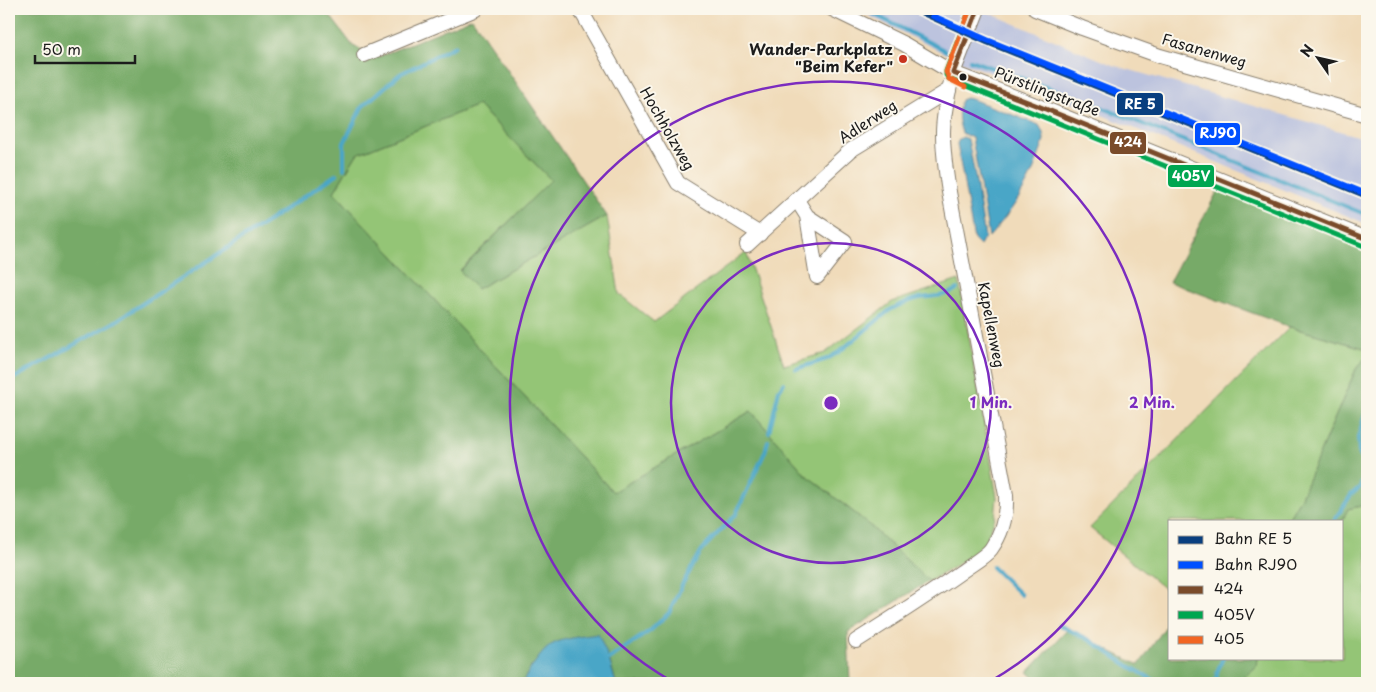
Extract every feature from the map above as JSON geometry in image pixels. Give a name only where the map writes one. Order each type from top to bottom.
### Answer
[{"type":"street","points":[[364,55],[476,9]]},
{"type":"street","name":"Hochholzweg","points":[[579,9],[678,184],[760,234]]},
{"type":"street","name":"Pürstlingstraße","points":[[832,9],[904,44],[953,74],[1038,106],[1367,239]]},
{"type":"street","points":[[949,90],[953,74],[978,9]]},
{"type":"street","name":"Fasanenweg","points":[[1035,9],[1160,56],[1367,115]]},
{"type":"street","name":"Adlerweg","points":[[747,245],[851,150],[949,90]]},
{"type":"street","name":"Kapellenweg","points":[[856,641],[933,592],[990,551],[999,536],[1005,520],[1005,487],[944,158],[943,132],[949,90]]},
{"type":"street","points":[[797,200],[806,216]]},
{"type":"shaded area","points":[[855,9],[980,9],[1113,65],[1367,139],[1367,224],[1090,110],[964,63]]},
{"type":"green space","points":[[9,9],[325,9],[353,46],[378,57],[472,18],[607,216],[477,289],[460,271],[551,180],[478,105],[357,154],[334,192],[613,492],[751,411],[805,474],[866,522],[929,581],[848,632],[850,683],[616,683],[609,659],[532,665],[522,683],[9,683]]},
{"type":"green space","points":[[478,105],[551,180],[460,270],[477,289],[607,216],[619,294],[654,322],[746,252],[784,365],[825,353],[892,302],[959,280],[997,497],[995,518],[984,546],[954,567],[929,581],[866,522],[805,474],[751,411],[613,492],[334,192],[357,154]]},
{"type":"green space","points":[[1223,181],[1367,239],[1367,349],[1290,327],[1169,282]]},
{"type":"green space","points":[[1290,327],[1367,349],[1367,356],[1356,369],[1300,499],[1288,520],[1168,520],[1168,591],[1090,528]]},
{"type":"green space","points":[[1367,356],[1367,498],[1365,505],[1348,509],[1342,520],[1288,520],[1300,499],[1356,369]]},
{"type":"green space","points":[[1367,498],[1367,683],[1242,683],[1242,678],[1256,666],[1258,660],[1344,660],[1342,520],[1348,509],[1365,505]]},
{"type":"green space","points":[[1168,623],[1168,660],[1258,660],[1257,666],[1243,678],[1242,683],[1040,683],[1028,672],[1067,630],[1139,665]]},
{"type":"water","points":[[966,98],[1039,125],[1044,136],[1034,169],[1024,190],[989,237],[972,138],[962,133],[959,120],[961,100]]},
{"type":"water","points":[[963,137],[968,139],[985,237],[980,246],[974,240],[957,144],[959,139]]},
{"type":"water","points":[[598,634],[609,659],[616,683],[522,683],[538,658],[551,645],[567,639]]},
{"type":"waterway","points":[[864,9],[946,51]]},
{"type":"waterway","points":[[344,169],[344,143],[362,107],[400,74],[455,46]]},
{"type":"waterway","points":[[970,60],[1091,103],[1367,215]]},
{"type":"waterway","points":[[9,381],[113,323],[337,174]]},
{"type":"waterway","points":[[796,369],[827,359],[839,352],[897,306],[916,299],[944,295],[957,289]]},
{"type":"waterway","points":[[769,432],[779,390],[784,383]]},
{"type":"waterway","points":[[1335,520],[1351,495],[1360,487],[1366,472],[1359,452],[1358,437],[1367,408]]},
{"type":"waterway","points":[[609,659],[651,630],[669,613],[683,583],[702,550],[736,514],[765,452],[768,441]]},
{"type":"waterway","points":[[992,567],[1021,595]]},
{"type":"waterway","points":[[1059,625],[1088,639],[1159,683]]},
{"type":"waterway","points":[[1216,683],[1217,672],[1222,660]]},
{"type":"transit line","points":[[914,9],[987,42],[1367,196]]},
{"type":"transit line","name":"405V","points":[[970,9],[946,71],[949,79],[1364,246]]},
{"type":"transit line","name":"405","points":[[965,87],[949,79],[946,72],[970,9]]},
{"type":"transit line","name":"424","points":[[978,9],[953,73],[1367,239]]},
{"type":"rail line","name":"RJ90","points":[[933,16],[987,40],[1364,193]]},
{"type":"place","name":"Wander-Parkplatz \"Beim Kefer\"","points":[[903,59]]}]
